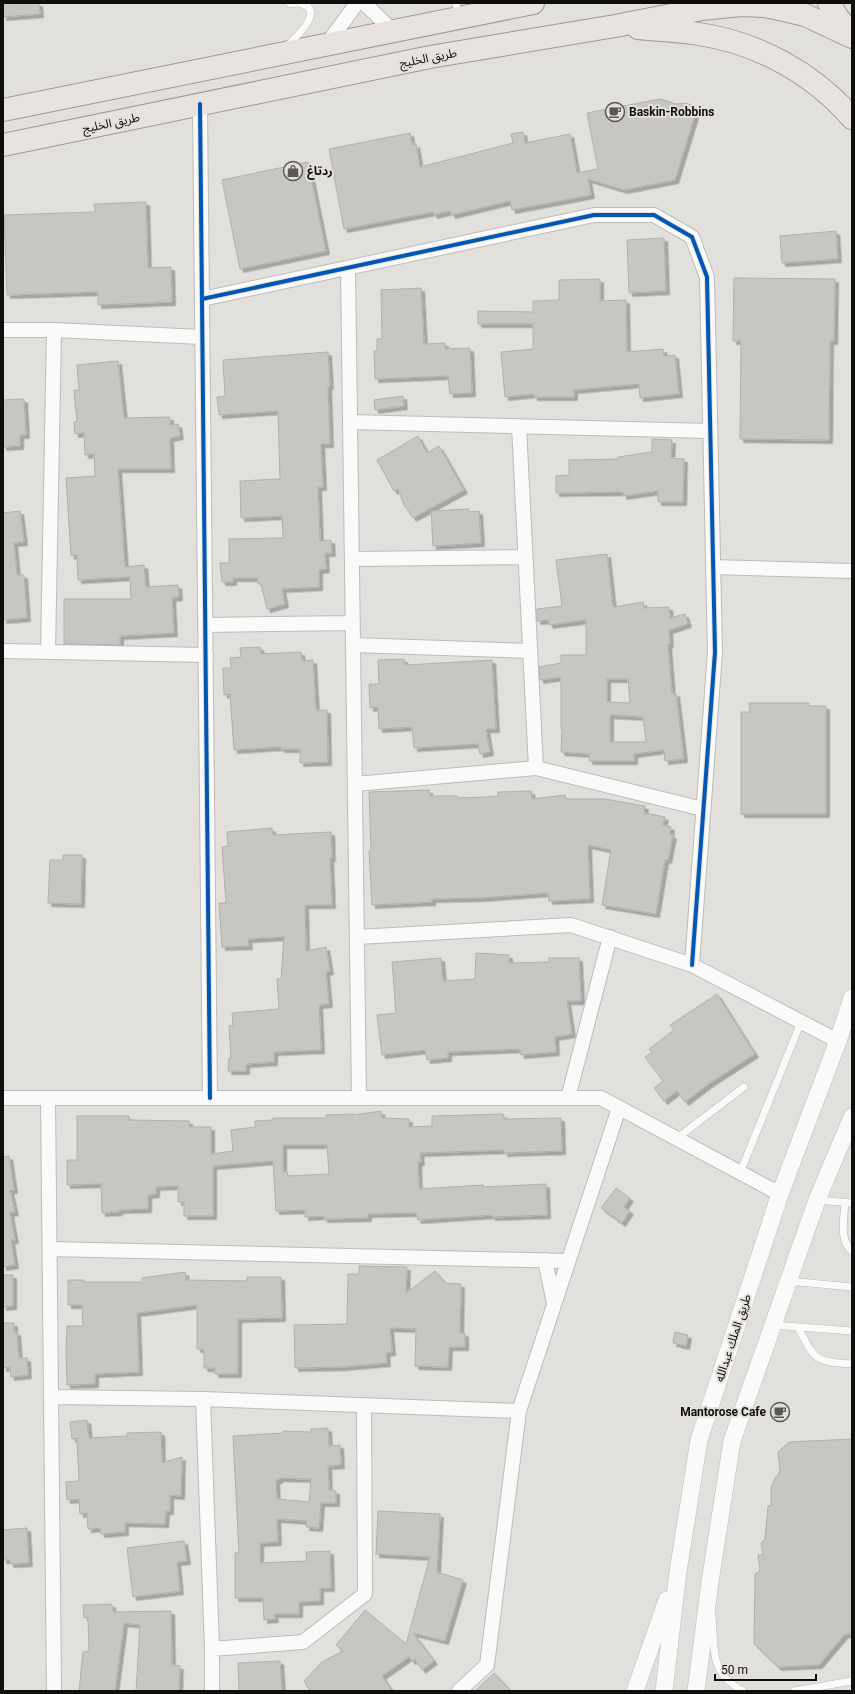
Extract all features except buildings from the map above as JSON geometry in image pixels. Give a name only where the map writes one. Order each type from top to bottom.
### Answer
[{"type":"main road","points":[[3,110],[393,31],[457,10],[534,3]]},
{"type":"main road","points":[[830,3],[838,18],[852,36]]},
{"type":"main road","name":"طريق الخليج","points":[[3,145],[430,57],[615,26],[702,9],[741,5],[764,6],[798,13],[852,36]]},
{"type":"main road","points":[[615,26],[700,35],[735,43],[761,52],[787,64],[816,83],[852,118]]},
{"type":"street","points":[[327,44],[357,3]]},
{"type":"street","points":[[364,3],[393,31]]},
{"type":"street","points":[[200,104],[210,1098]]},
{"type":"street","points":[[202,299],[594,215],[654,215],[692,237],[707,277],[715,652],[692,965]]},
{"type":"street","points":[[348,268],[359,1098]]},
{"type":"street","points":[[3,330],[54,330],[202,337]]},
{"type":"street","points":[[48,652],[54,330]]},
{"type":"street","points":[[350,422],[710,431]]},
{"type":"street","points":[[519,426],[536,768]]},
{"type":"street","points":[[352,559],[525,557]]},
{"type":"street","points":[[714,567],[852,571]]},
{"type":"street","points":[[205,625],[353,623]]},
{"type":"street","points":[[353,645],[530,651]]},
{"type":"street","points":[[3,651],[206,655]]},
{"type":"street","points":[[355,784],[536,768],[703,809]]},
{"type":"street","points":[[357,937],[571,925],[692,965],[838,1041]]},
{"type":"street","points":[[568,1098],[610,937]]},
{"type":"street","name":"طريق الملك عبدالله","points":[[664,1691],[678,1572],[699,1440],[780,1194],[838,1041],[852,998]]},
{"type":"street","points":[[3,1098],[601,1098],[780,1194]]},
{"type":"street","points":[[48,1098],[54,1691]]},
{"type":"street","points":[[459,1691],[487,1665],[519,1411],[619,1108]]},
{"type":"street","points":[[696,1691],[710,1582],[732,1441],[817,1200],[852,1117]]},
{"type":"street","points":[[50,1249],[568,1261]]},
{"type":"street","points":[[545,1260],[554,1303]]},
{"type":"street","points":[[52,1397],[203,1399],[519,1411]]},
{"type":"street","points":[[203,1399],[212,1649],[212,1691]]},
{"type":"street","points":[[212,1649],[303,1642],[366,1594],[364,1405]]},
{"type":"street","points":[[635,1691],[678,1572]]},
{"type":"lane","points":[[280,54],[310,20],[311,13],[308,8],[304,4],[295,3]]},
{"type":"lane","points":[[740,1173],[801,1022]]},
{"type":"lane","points":[[676,1139],[744,1088]]},
{"type":"lane","points":[[817,1200],[849,1203],[844,1233],[846,1243],[852,1251]]},
{"type":"lane","points":[[788,1281],[852,1287]]},
{"type":"lane","points":[[773,1325],[852,1331]]},
{"type":"lane","points":[[798,1327],[812,1353],[817,1358],[825,1362],[852,1364]]},
{"type":"lane","points":[[710,1582],[716,1662],[721,1674],[726,1680],[731,1685],[743,1691]]},
{"type":"lane","points":[[794,1691],[852,1681]]},
{"type":"cycle path","points":[[200,104],[210,1098]]},
{"type":"cycle path","points":[[202,299],[594,215],[654,215],[692,237],[707,277],[715,652],[692,965]]},
{"type":"place","name":"Baskin-Robbins","points":[[615,112]]},
{"type":"place","name":"ردتاغ","points":[[293,171]]},
{"type":"place","name":"Mantorose Cafe","points":[[780,1412]]}]
